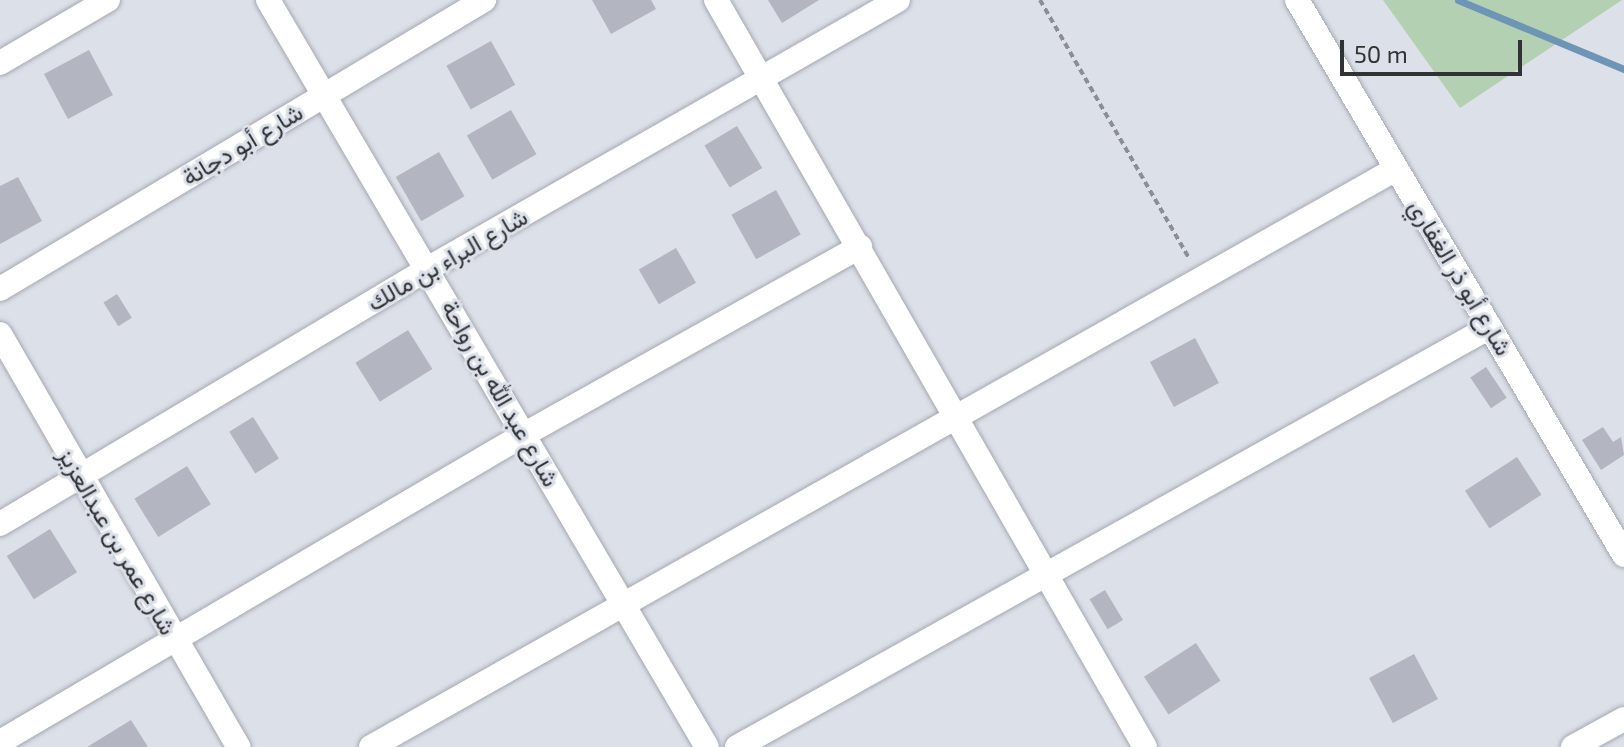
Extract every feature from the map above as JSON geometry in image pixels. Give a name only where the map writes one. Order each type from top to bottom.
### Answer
[{"type":"street","points":[[0,63],[108,0]]},
{"type":"street","name":"شارع عبد الله بن رواحة","points":[[268,0],[429,268],[707,747]]},
{"type":"street","name":"شارع أبو دجانة","points":[[0,289],[484,0]]},
{"type":"street","points":[[716,0],[1145,747]]},
{"type":"street","name":"شارع البراء بن مالك","points":[[0,524],[429,268],[898,0]]},
{"type":"street","name":"شارع أبو ذر الغفاري","points":[[1297,0],[1624,555]]},
{"type":"street","points":[[371,747],[622,602],[1396,169]]},
{"type":"street","points":[[0,742],[525,434],[860,247]]},
{"type":"street","points":[[737,747],[1490,327]]},
{"type":"street","name":"شارع عمر بن عبدالعزيز","points":[[0,334],[238,747]]},
{"type":"street","points":[[1573,747],[1624,719]]},
{"type":"path","points":[[1040,0],[1201,278]]},
{"type":"green space","points":[[1383,0],[1622,0],[1460,108]]},
{"type":"building","points":[[592,0],[651,0],[656,9],[611,34]]},
{"type":"building","points":[[768,0],[819,0],[782,23]]},
{"type":"building","points":[[491,41],[515,85],[471,109],[446,66]]},
{"type":"building","points":[[89,50],[113,95],[68,119],[44,74]]},
{"type":"building","points":[[511,110],[536,154],[492,180],[467,136]]},
{"type":"building","points":[[737,126],[762,168],[730,188],[704,146]]},
{"type":"building","points":[[439,152],[464,196],[421,221],[396,177]]},
{"type":"building","points":[[18,177],[42,221],[0,244],[0,186]]},
{"type":"building","points":[[776,190],[801,235],[756,259],[731,215]]},
{"type":"building","points":[[676,248],[696,283],[659,304],[639,270]]},
{"type":"building","points":[[117,294],[132,318],[118,326],[103,302]]},
{"type":"building","points":[[408,330],[432,369],[380,402],[355,363]]},
{"type":"building","points":[[1195,338],[1219,383],[1174,407],[1150,362]]},
{"type":"building","points":[[1486,367],[1507,398],[1491,408],[1470,378]]},
{"type":"building","points":[[253,417],[279,459],[255,473],[229,432]]},
{"type":"building","points":[[1603,427],[1613,442],[1621,437],[1624,455],[1601,470],[1582,440]]},
{"type":"building","points":[[1517,457],[1542,495],[1490,529],[1465,491]]},
{"type":"building","points":[[187,466],[211,504],[158,537],[134,499]]},
{"type":"building","points":[[50,529],[77,572],[34,599],[7,556]]},
{"type":"building","points":[[1105,590],[1123,620],[1108,629],[1090,599]]},
{"type":"building","points":[[1196,643],[1221,681],[1169,715],[1144,677]]},
{"type":"building","points":[[1414,654],[1438,699],[1393,723],[1369,678]]},
{"type":"building","points":[[131,720],[148,747],[87,747]]},
{"type":"waterway","points":[[1458,0],[1624,69]]}]
